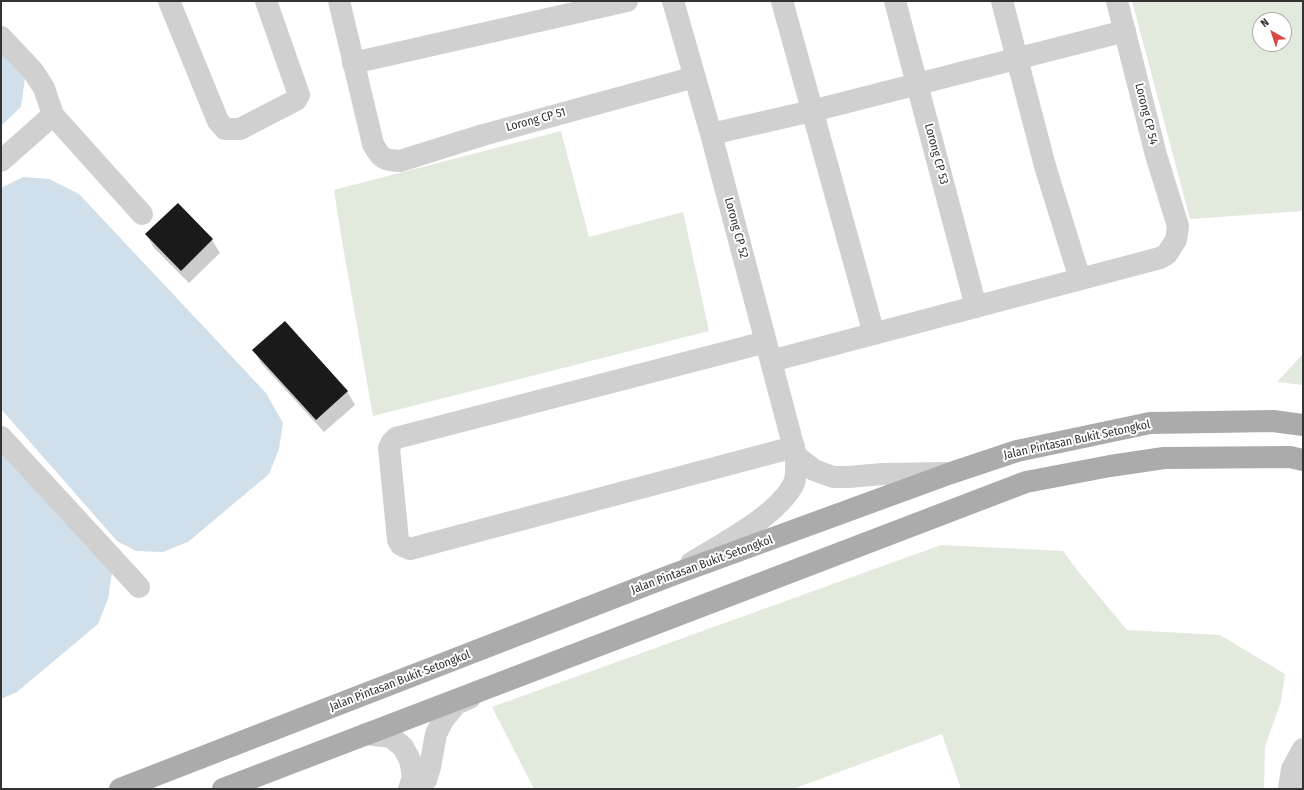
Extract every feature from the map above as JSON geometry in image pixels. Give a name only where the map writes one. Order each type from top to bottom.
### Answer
[{"type":"main road","name":"Jalan Pintasan Bukit Setongkol","points":[[120,789],[672,575],[951,472],[1017,451],[1150,423],[1273,421],[1303,425]]},
{"type":"main road","points":[[223,789],[1026,482],[1110,466],[1164,458],[1290,457],[1303,460]]},
{"type":"street","points":[[169,1],[218,121],[225,129],[240,129],[296,100],[299,95],[266,1]]},
{"type":"street","points":[[339,1],[353,64],[627,1]]},
{"type":"street","name":"Lorong CP 52","points":[[672,575],[750,527],[785,497],[795,482],[795,451],[712,134],[673,1]]},
{"type":"street","points":[[782,1],[874,334]]},
{"type":"street","name":"Lorong CP 53","points":[[895,1],[976,306]]},
{"type":"street","points":[[951,472],[883,474],[848,477],[833,476],[814,470],[795,451],[410,549],[402,545],[398,540],[389,448],[396,438],[768,351],[874,334],[1080,279],[1045,166],[1002,1]]},
{"type":"street","name":"Lorong CP 54","points":[[1080,279],[1160,258],[1167,254],[1176,240],[1178,226],[1156,155],[1117,1]]},
{"type":"street","points":[[712,134],[917,85],[1125,31]]},
{"type":"street","points":[[1,36],[33,71],[44,88],[53,115],[142,214]]},
{"type":"street","name":"Lorong CP 51","points":[[353,64],[373,144],[379,155],[387,160],[400,161],[483,135],[695,77]]},
{"type":"street","points":[[1,161],[53,115]]},
{"type":"street","points":[[1,437],[139,586]]},
{"type":"street","points":[[416,789],[426,780],[436,734],[443,720],[456,704],[502,682]]},
{"type":"street","points":[[366,734],[391,737],[403,747],[410,760],[413,777],[409,789]]},
{"type":"street","points":[[1289,789],[1292,769],[1303,749]]},
{"type":"shaded area","points":[[1132,1],[1303,1],[1303,211],[1190,219]]},
{"type":"shaded area","points":[[1,51],[25,78],[21,107],[1,126]]},
{"type":"shaded area","points":[[561,131],[589,237],[683,212],[709,331],[373,416],[334,190]]},
{"type":"shaded area","points":[[23,177],[49,179],[79,194],[266,393],[283,423],[279,449],[269,474],[188,542],[163,552],[136,551],[117,541],[1,409],[1,188]]},
{"type":"shaded area","points":[[1303,354],[1303,385],[1277,382]]},
{"type":"shaded area","points":[[1,443],[112,573],[108,599],[98,624],[17,692],[1,699]]},
{"type":"shaded area","points":[[941,545],[1063,551],[1127,630],[1220,635],[1285,674],[1281,701],[1265,747],[1264,789],[961,789],[942,734],[793,789],[534,789],[492,707]]},
{"type":"building","points":[[178,203],[213,239],[181,271],[145,234]]},
{"type":"building","points":[[285,321],[348,391],[316,420],[252,350]]}]
